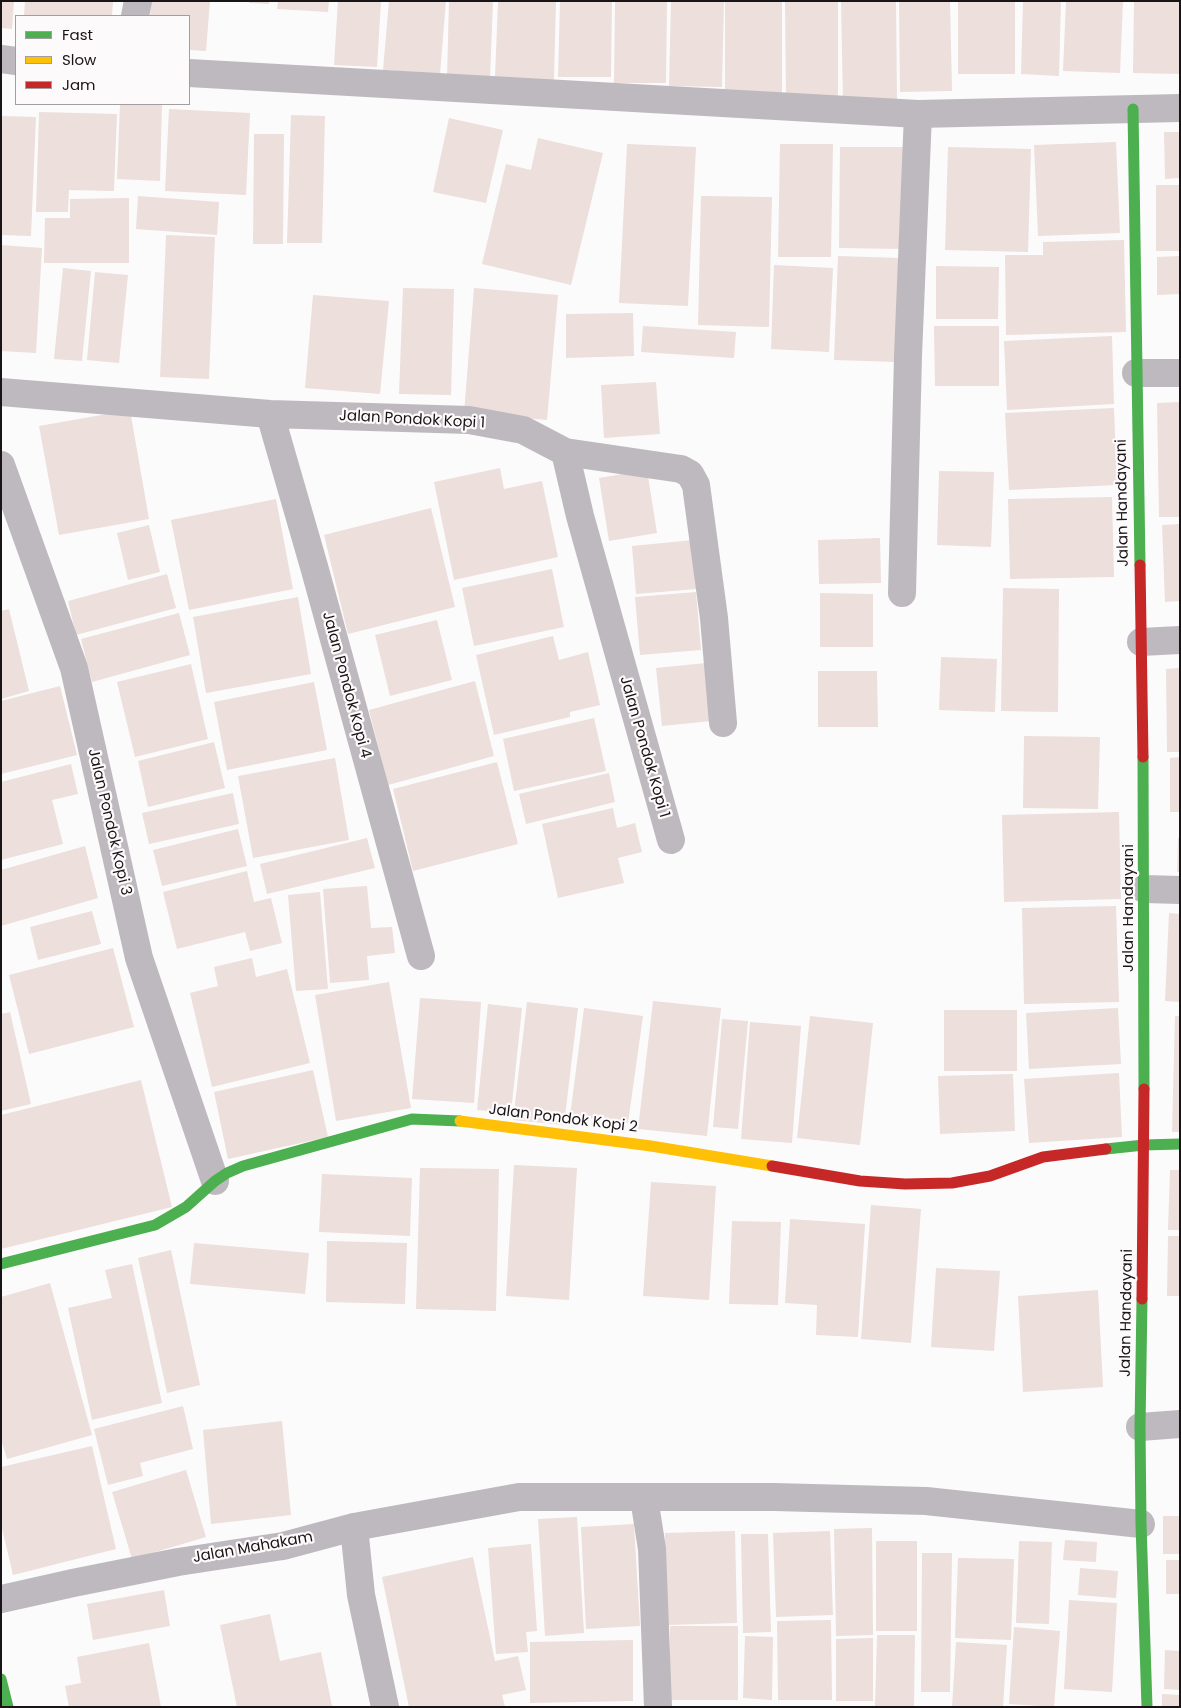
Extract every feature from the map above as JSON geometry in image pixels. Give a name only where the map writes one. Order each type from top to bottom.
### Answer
[{"type":"street","points":[[135,15],[138,1]]},
{"type":"street","points":[[1,59],[15,61]]},
{"type":"street","points":[[190,73],[918,114],[1180,108]]},
{"type":"street","name":"Jalan Handayani","points":[[1133,109],[1136,373],[1144,732],[1144,1145],[1140,1428],[1147,1707]]},
{"type":"street","points":[[902,593],[908,356],[918,114]]},
{"type":"street","points":[[1136,373],[1180,373]]},
{"type":"street","name":"Jalan Pondok Kopi 1","points":[[1,392],[270,414],[469,420],[524,430],[566,452],[580,516],[671,840]]},
{"type":"street","name":"Jalan Pondok Kopi 4","points":[[270,414],[421,956]]},
{"type":"street","points":[[566,452],[681,468],[690,474],[696,486],[714,618],[723,723]]},
{"type":"street","name":"Jalan Pondok Kopi 3","points":[[1,465],[74,668],[140,958],[215,1181]]},
{"type":"street","points":[[1141,642],[1180,640]]},
{"type":"street","points":[[1144,889],[1180,890]]},
{"type":"street","name":"Jalan Pondok Kopi 2","points":[[1,1264],[155,1226],[186,1207],[215,1181],[243,1166],[412,1119],[450,1120],[651,1146],[860,1181],[905,1184],[952,1183],[990,1176],[1043,1157],[1144,1145],[1180,1144]]},
{"type":"street","points":[[1140,1428],[1180,1424]]},
{"type":"street","name":"Jalan Mahakam","points":[[1,1599],[178,1562],[283,1546],[354,1527],[519,1497],[774,1497],[926,1501],[1141,1524]]},
{"type":"street","points":[[644,1498],[652,1549],[658,1707]]},
{"type":"street","points":[[354,1527],[361,1595],[385,1707]]},
{"type":"street","points":[[1,1680],[8,1707]]},
{"type":"building","points":[[1,1],[14,1],[12,29],[1,28]]},
{"type":"building","points":[[25,1],[113,1],[112,15],[24,15]]},
{"type":"building","points":[[151,1],[210,1],[206,51],[190,50],[190,15],[150,15]]},
{"type":"building","points":[[249,1],[269,1],[269,4],[249,3]]},
{"type":"building","points":[[278,1],[329,1],[328,12],[277,9]]},
{"type":"building","points":[[338,1],[381,1],[377,67],[334,65]]},
{"type":"building","points":[[389,1],[446,1],[440,74],[383,70]]},
{"type":"building","points":[[449,1],[493,1],[490,79],[447,78]]},
{"type":"building","points":[[498,1],[556,1],[554,80],[495,78]]},
{"type":"building","points":[[560,1],[612,1],[611,77],[558,77]]},
{"type":"building","points":[[615,1],[667,1],[666,83],[614,83]]},
{"type":"building","points":[[671,1],[724,1],[722,87],[669,86]]},
{"type":"building","points":[[725,1],[782,1],[782,98],[725,98]]},
{"type":"building","points":[[785,1],[838,1],[838,101],[786,101]]},
{"type":"building","points":[[841,1],[896,1],[897,103],[843,103]]},
{"type":"building","points":[[899,1],[950,1],[952,91],[900,92]]},
{"type":"building","points":[[958,1],[1015,1],[1015,74],[958,74]]},
{"type":"building","points":[[1023,1],[1061,1],[1059,76],[1021,74]]},
{"type":"building","points":[[1066,1],[1123,1],[1120,73],[1063,71]]},
{"type":"building","points":[[1134,1],[1180,1],[1180,74],[1133,73]]},
{"type":"building","points":[[120,105],[162,105],[160,181],[117,179]]},
{"type":"building","points":[[169,109],[250,113],[246,195],[165,191]]},
{"type":"building","points":[[39,112],[117,114],[114,191],[69,190],[68,212],[36,212]]},
{"type":"building","points":[[291,115],[325,116],[322,243],[287,243]]},
{"type":"building","points":[[1,116],[36,117],[31,236],[1,235]]},
{"type":"building","points":[[449,118],[503,130],[486,203],[433,192]]},
{"type":"building","points":[[1164,132],[1180,132],[1180,178],[1165,179]]},
{"type":"building","points":[[254,134],[284,134],[283,244],[253,244]]},
{"type":"building","points":[[538,138],[603,153],[571,285],[482,264],[506,164],[531,170]]},
{"type":"building","points":[[1116,142],[1120,233],[1038,236],[1034,145]]},
{"type":"building","points":[[627,144],[696,147],[688,306],[619,303]]},
{"type":"building","points":[[780,144],[833,144],[831,257],[778,257]]},
{"type":"building","points":[[840,147],[907,147],[906,249],[839,248]]},
{"type":"building","points":[[948,147],[1031,149],[1028,252],[945,250]]},
{"type":"building","points":[[1156,185],[1180,185],[1180,251],[1156,251]]},
{"type":"building","points":[[138,196],[219,202],[217,235],[136,229]]},
{"type":"building","points":[[701,196],[772,197],[769,327],[698,325]]},
{"type":"building","points":[[129,198],[129,263],[44,263],[45,218],[70,218],[70,199]]},
{"type":"building","points":[[166,235],[215,237],[209,379],[160,377]]},
{"type":"building","points":[[1124,240],[1126,332],[1006,335],[1005,255],[1043,255],[1043,242]]},
{"type":"building","points":[[1,245],[42,248],[36,353],[1,351]]},
{"type":"building","points":[[838,256],[901,258],[896,362],[834,360]]},
{"type":"building","points":[[1180,256],[1180,294],[1157,295],[1157,257]]},
{"type":"building","points":[[774,265],[833,268],[829,352],[771,349]]},
{"type":"building","points":[[936,266],[999,267],[998,319],[936,319]]},
{"type":"building","points":[[63,268],[91,271],[82,361],[54,359]]},
{"type":"building","points":[[95,272],[128,275],[119,363],[87,360]]},
{"type":"building","points":[[403,288],[454,289],[451,395],[399,394]]},
{"type":"building","points":[[474,288],[558,295],[547,420],[464,413]]},
{"type":"building","points":[[313,295],[389,301],[380,394],[305,388]]},
{"type":"building","points":[[633,313],[634,356],[566,358],[566,314]]},
{"type":"building","points":[[643,326],[736,332],[734,358],[641,352]]},
{"type":"building","points":[[934,326],[999,326],[999,386],[935,386]]},
{"type":"building","points":[[1112,336],[1114,404],[1007,410],[1004,341]]},
{"type":"building","points":[[656,382],[660,434],[604,438],[601,385]]},
{"type":"building","points":[[1180,402],[1180,517],[1159,517],[1157,403]]},
{"type":"building","points":[[1114,408],[1117,485],[1009,490],[1005,413]]},
{"type":"building","points":[[130,410],[149,519],[59,535],[39,426]]},
{"type":"building","points":[[500,468],[504,489],[542,481],[558,557],[454,580],[434,482]]},
{"type":"building","points":[[647,470],[657,533],[609,541],[599,478]]},
{"type":"building","points":[[939,471],[994,472],[991,547],[937,545]]},
{"type":"building","points":[[1112,497],[1114,577],[1010,579],[1008,499]]},
{"type":"building","points":[[276,499],[293,589],[189,610],[171,520]]},
{"type":"building","points":[[431,508],[455,607],[348,634],[324,535]]},
{"type":"building","points":[[1180,524],[1180,601],[1165,602],[1162,525]]},
{"type":"building","points":[[149,525],[160,572],[128,580],[117,533]]},
{"type":"building","points":[[880,538],[881,583],[819,584],[818,540]]},
{"type":"building","points":[[693,540],[697,589],[636,594],[632,546]]},
{"type":"building","points":[[552,569],[564,627],[474,646],[462,588]]},
{"type":"building","points":[[167,574],[176,608],[76,635],[68,601]]},
{"type":"building","points":[[1003,588],[1059,589],[1058,712],[1001,711]]},
{"type":"building","points":[[696,592],[701,650],[640,655],[635,597]]},
{"type":"building","points":[[820,593],[873,594],[873,647],[820,647]]},
{"type":"building","points":[[298,597],[311,674],[206,693],[193,617]]},
{"type":"building","points":[[9,609],[29,691],[1,699],[1,611]]},
{"type":"building","points":[[179,613],[190,655],[92,682],[81,639]]},
{"type":"building","points":[[437,620],[452,680],[390,696],[375,635]]},
{"type":"building","points":[[553,636],[559,660],[588,652],[600,705],[570,712],[570,717],[494,735],[476,655]]},
{"type":"building","points":[[941,657],[997,659],[995,712],[939,710]]},
{"type":"building","points":[[706,663],[711,721],[662,726],[656,668]]},
{"type":"building","points":[[191,664],[208,739],[135,757],[117,682]]},
{"type":"building","points":[[1180,668],[1180,752],[1167,752],[1166,669]]},
{"type":"building","points":[[818,671],[877,671],[878,727],[818,727]]},
{"type":"building","points":[[475,681],[494,756],[388,785],[369,710]]},
{"type":"building","points":[[314,682],[327,750],[227,770],[214,702]]},
{"type":"building","points":[[60,686],[77,755],[1,774],[1,701]]},
{"type":"building","points":[[594,718],[606,771],[514,791],[503,739]]},
{"type":"building","points":[[1024,736],[1100,737],[1098,809],[1023,808]]},
{"type":"building","points":[[214,742],[225,788],[148,807],[138,761]]},
{"type":"building","points":[[1180,757],[1180,812],[1170,812],[1170,758]]},
{"type":"building","points":[[335,758],[349,840],[253,858],[238,776]]},
{"type":"building","points":[[497,762],[518,844],[413,871],[393,789]]},
{"type":"building","points":[[71,764],[78,794],[52,800],[63,844],[1,860],[1,782]]},
{"type":"building","points":[[609,773],[615,802],[526,824],[519,794]]},
{"type":"building","points":[[233,793],[239,824],[149,844],[142,813]]},
{"type":"building","points":[[613,808],[617,828],[635,823],[642,852],[618,858],[624,883],[558,898],[542,824]]},
{"type":"building","points":[[1119,812],[1121,899],[1004,902],[1002,815]]},
{"type":"building","points":[[238,829],[247,866],[162,886],[153,850]]},
{"type":"building","points":[[367,838],[375,868],[267,894],[260,864]]},
{"type":"building","points":[[1178,838],[1180,838],[1180,872],[1177,872]]},
{"type":"building","points":[[85,846],[98,898],[1,926],[1,870]]},
{"type":"building","points":[[247,871],[254,902],[271,898],[282,943],[250,951],[245,932],[177,949],[163,892]]},
{"type":"building","points":[[367,886],[371,928],[392,927],[395,953],[367,956],[369,980],[330,983],[323,889]]},
{"type":"building","points":[[320,892],[328,989],[296,991],[288,895]]},
{"type":"building","points":[[1116,906],[1119,1002],[1024,1004],[1022,908]]},
{"type":"building","points":[[92,911],[101,944],[38,960],[30,927]]},
{"type":"building","points":[[1169,913],[1180,914],[1180,1002],[1165,1001]]},
{"type":"building","points":[[113,948],[134,1027],[29,1054],[9,975]]},
{"type":"building","points":[[252,958],[256,977],[287,969],[310,1063],[212,1087],[190,993],[218,986],[214,967]]},
{"type":"building","points":[[389,982],[411,1108],[336,1121],[315,995]]},
{"type":"building","points":[[420,998],[481,1002],[474,1103],[412,1099]]},
{"type":"building","points":[[653,1001],[721,1008],[707,1136],[638,1129]]},
{"type":"building","points":[[527,1002],[578,1008],[564,1125],[513,1120]]},
{"type":"building","points":[[488,1004],[522,1008],[511,1113],[477,1110]]},
{"type":"building","points":[[584,1008],[643,1016],[628,1123],[570,1116]]},
{"type":"building","points":[[1118,1008],[1121,1064],[1029,1069],[1026,1013]]},
{"type":"building","points":[[944,1010],[1017,1010],[1017,1071],[944,1071]]},
{"type":"building","points":[[10,1012],[31,1104],[1,1111],[1,1014]]},
{"type":"building","points":[[810,1016],[873,1023],[860,1145],[797,1138]]},
{"type":"building","points":[[1175,1016],[1180,1016],[1180,1132],[1172,1132]]},
{"type":"building","points":[[722,1019],[748,1021],[738,1129],[713,1127]]},
{"type":"building","points":[[750,1022],[801,1026],[792,1143],[741,1139]]},
{"type":"building","points":[[313,1070],[328,1137],[228,1159],[214,1092]]},
{"type":"building","points":[[1119,1073],[1122,1137],[1029,1143],[1024,1079]]},
{"type":"building","points":[[1013,1074],[1015,1131],[940,1134],[938,1076]]},
{"type":"building","points":[[141,1080],[172,1207],[1,1249],[1,1115]]},
{"type":"building","points":[[514,1165],[577,1168],[569,1300],[506,1296]]},
{"type":"building","points":[[420,1168],[499,1169],[496,1311],[416,1309]]},
{"type":"building","points":[[1170,1170],[1180,1170],[1180,1230],[1168,1230]]},
{"type":"building","points":[[322,1174],[412,1178],[410,1236],[319,1232]]},
{"type":"building","points":[[651,1182],[716,1186],[709,1300],[643,1296]]},
{"type":"building","points":[[871,1205],[921,1209],[911,1343],[861,1339]]},
{"type":"building","points":[[790,1219],[865,1224],[858,1337],[816,1335],[817,1305],[785,1303]]},
{"type":"building","points":[[732,1221],[781,1222],[778,1305],[729,1304]]},
{"type":"building","points":[[1168,1236],[1180,1236],[1180,1296],[1167,1296]]},
{"type":"building","points":[[327,1241],[407,1243],[405,1304],[326,1302]]},
{"type":"building","points":[[194,1243],[309,1253],[305,1294],[190,1284]]},
{"type":"building","points":[[171,1250],[200,1385],[167,1393],[138,1258]]},
{"type":"building","points":[[132,1264],[162,1403],[92,1420],[68,1308],[112,1298],[105,1270]]},
{"type":"building","points":[[936,1268],[1000,1271],[994,1351],[931,1347]]},
{"type":"building","points":[[50,1283],[92,1435],[7,1459],[1,1439],[1,1297]]},
{"type":"building","points":[[1098,1290],[1103,1387],[1023,1392],[1018,1296]]},
{"type":"building","points":[[183,1406],[193,1449],[140,1463],[143,1476],[108,1485],[94,1429]]},
{"type":"building","points":[[282,1421],[291,1515],[211,1524],[203,1430]]},
{"type":"building","points":[[92,1446],[116,1549],[13,1575],[1,1524],[1,1467]]},
{"type":"building","points":[[186,1470],[206,1537],[132,1559],[112,1492]]},
{"type":"building","points":[[1163,1516],[1180,1516],[1180,1554],[1163,1554]]},
{"type":"building","points":[[577,1517],[584,1633],[545,1636],[538,1519]]},
{"type":"building","points":[[634,1524],[640,1626],[586,1629],[581,1527]]},
{"type":"building","points":[[872,1528],[873,1635],[836,1636],[834,1529]]},
{"type":"building","points":[[735,1531],[737,1623],[666,1625],[665,1533]]},
{"type":"building","points":[[830,1531],[833,1615],[776,1617],[773,1533]]},
{"type":"building","points":[[741,1534],[768,1534],[771,1632],[743,1633]]},
{"type":"building","points":[[1065,1540],[1097,1542],[1096,1562],[1063,1560]]},
{"type":"building","points":[[876,1541],[917,1541],[917,1631],[876,1631]]},
{"type":"building","points":[[1019,1541],[1052,1542],[1049,1624],[1016,1623]]},
{"type":"building","points":[[531,1544],[537,1631],[526,1632],[528,1652],[496,1654],[488,1548]]},
{"type":"building","points":[[922,1553],[952,1553],[950,1692],[921,1692]]},
{"type":"building","points":[[473,1557],[495,1661],[518,1656],[526,1690],[502,1695],[505,1707],[409,1707],[382,1577]]},
{"type":"building","points":[[958,1558],[1014,1559],[1011,1640],[955,1638]]},
{"type":"building","points":[[1166,1560],[1180,1560],[1180,1594],[1166,1594]]},
{"type":"building","points":[[1080,1568],[1118,1571],[1116,1598],[1078,1595]]},
{"type":"building","points":[[164,1590],[170,1626],[93,1640],[87,1604]]},
{"type":"building","points":[[1069,1600],[1117,1603],[1112,1692],[1064,1689]]},
{"type":"building","points":[[270,1614],[280,1661],[321,1652],[332,1706],[237,1707],[220,1625]]},
{"type":"building","points":[[831,1620],[832,1700],[778,1700],[777,1621]]},
{"type":"building","points":[[670,1626],[738,1626],[738,1700],[670,1700]]},
{"type":"building","points":[[1014,1627],[1060,1631],[1054,1707],[1009,1704]]},
{"type":"building","points":[[877,1635],[915,1635],[914,1707],[875,1707]]},
{"type":"building","points":[[745,1636],[773,1637],[772,1700],[743,1698]]},
{"type":"building","points":[[873,1638],[873,1701],[836,1701],[836,1639]]},
{"type":"building","points":[[633,1640],[633,1701],[530,1703],[530,1642]]},
{"type":"building","points":[[956,1642],[1007,1645],[1003,1707],[952,1707]]},
{"type":"building","points":[[149,1643],[161,1707],[69,1707],[65,1686],[81,1683],[77,1657]]},
{"type":"building","points":[[1165,1650],[1180,1651],[1180,1690],[1164,1689]]},
{"type":"building","points":[[1162,1694],[1180,1695],[1180,1707],[1162,1707]]},
{"type":"traffic: fast","points":[[1133,109],[1140,565]]},
{"type":"traffic: fast","points":[[1143,757],[1144,1089]]},
{"type":"traffic: fast","points":[[1,1264],[155,1225],[186,1207],[215,1181],[243,1166],[412,1119],[460,1121]]},
{"type":"traffic: fast","points":[[1106,1149],[1180,1144]]},
{"type":"traffic: fast","points":[[1142,1299],[1141,1524],[1147,1707]]},
{"type":"traffic: fast","points":[[1,1679],[8,1707]]},
{"type":"traffic: slow","points":[[460,1121],[651,1146],[772,1166]]},
{"type":"traffic: jam","points":[[1140,565],[1143,757]]},
{"type":"traffic: jam","points":[[1142,1299],[1144,1089]]},
{"type":"traffic: jam","points":[[772,1166],[860,1181],[905,1184],[952,1183],[990,1176],[1043,1157],[1106,1149]]}]
